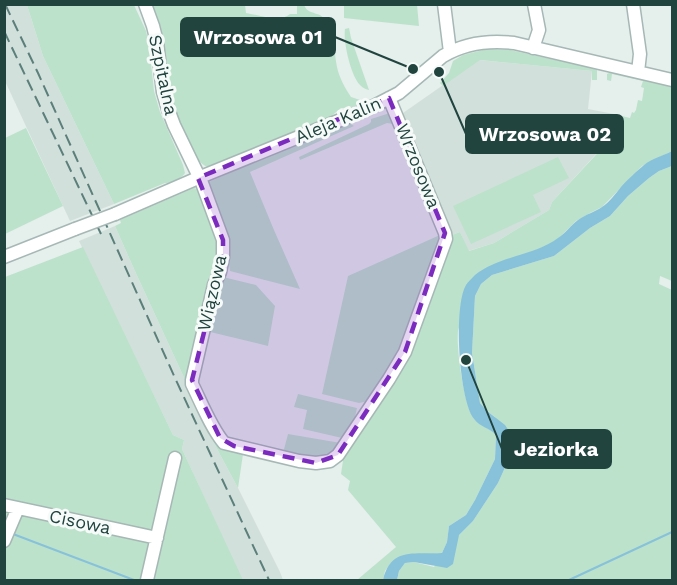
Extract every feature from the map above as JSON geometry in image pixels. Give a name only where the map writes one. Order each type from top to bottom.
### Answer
[{"type":"street","name":"Szpitalna","points":[[145,4],[157,42],[163,92],[168,109],[198,178]]},
{"type":"street","points":[[444,4],[450,52]]},
{"type":"street","points":[[533,48],[539,30],[534,4]]},
{"type":"street","points":[[633,4],[640,54],[638,72]]},
{"type":"street","name":"Aleja Kalin","points":[[4,257],[116,214],[355,114],[389,98],[408,86],[450,52],[469,45],[492,41],[514,43],[672,80]]},
{"type":"street","name":"Wrzosowa","points":[[316,463],[330,461],[338,455],[389,379],[405,352],[445,246],[446,233],[389,98]]},
{"type":"street","name":"Wiązowa","points":[[198,178],[202,183],[223,240],[223,257],[214,285],[192,384],[224,443],[316,463]]},
{"type":"street","points":[[147,580],[175,458]]},
{"type":"street","name":"Cisowa","points":[[4,505],[157,538]]},
{"type":"street","points":[[4,541],[18,508]]},
{"type":"highlighted area","points":[[389,98],[445,233],[405,352],[338,455],[316,463],[299,461],[234,446],[220,438],[192,380],[223,257],[223,240],[198,178]]},
{"type":"shaded area","points":[[4,5],[27,5],[43,56],[114,204],[70,221],[5,81]]},
{"type":"shaded area","points":[[479,60],[592,71],[588,109],[614,114],[620,128],[552,202],[549,210],[494,243],[468,251],[460,232],[452,235],[403,113]]},
{"type":"shaded area","points":[[115,226],[216,447],[283,580],[242,580],[182,449],[184,440],[173,435],[79,241]]},
{"type":"green space","points":[[27,5],[134,5],[146,31],[154,91],[160,112],[183,165],[185,173],[181,177],[114,204],[43,56]]},
{"type":"green space","points":[[150,5],[245,5],[246,13],[281,18],[297,14],[297,5],[304,5],[309,11],[322,16],[328,24],[341,79],[351,97],[360,100],[360,103],[348,110],[341,108],[329,118],[208,167],[197,158],[187,142],[178,119],[163,67]]},
{"type":"green space","points":[[344,5],[417,5],[419,26],[344,18]]},
{"type":"green space","points":[[349,28],[369,90],[360,85],[351,67],[345,35],[345,29]]},
{"type":"green space","points":[[487,49],[510,50],[592,68],[597,70],[597,80],[592,80],[592,71],[480,60],[443,86],[440,83],[449,73],[453,61],[463,55]]},
{"type":"green space","points":[[611,72],[672,87],[672,151],[642,166],[602,207],[576,221],[559,238],[546,246],[478,273],[459,329],[458,350],[461,376],[470,412],[476,421],[496,435],[495,459],[466,515],[449,526],[447,542],[442,553],[391,563],[385,571],[383,580],[357,580],[396,547],[348,490],[350,481],[341,474],[344,454],[405,366],[437,276],[450,248],[452,235],[460,232],[469,251],[494,243],[549,210],[552,202],[620,129],[614,114],[630,118],[632,112],[636,110],[638,100],[642,101],[643,81],[612,74],[611,81],[607,80],[607,74]]},
{"type":"green space","points":[[390,113],[393,124],[387,123],[300,160],[299,157],[369,124],[371,119]]},
{"type":"green space","points":[[349,123],[354,126],[250,172],[300,289],[230,271],[225,238],[209,182]]},
{"type":"green space","points":[[26,128],[63,206],[5,234],[5,138]]},
{"type":"green space","points":[[558,157],[569,178],[533,195],[541,212],[471,244],[453,206]]},
{"type":"green space","points":[[672,166],[672,281],[660,276],[659,284],[672,290],[672,580],[397,580],[399,571],[405,563],[414,562],[434,567],[473,521],[498,483],[508,461],[495,417],[480,403],[472,353],[475,296],[481,284],[492,275],[554,256],[590,228],[610,216],[649,178]]},
{"type":"green space","points":[[194,188],[200,194],[220,248],[191,363],[210,426],[242,450],[238,488],[216,447],[115,226],[121,223],[120,220]]},
{"type":"green space","points":[[440,235],[441,243],[425,275],[402,347],[369,401],[359,403],[322,394],[348,276]]},
{"type":"green space","points":[[83,247],[173,435],[184,440],[182,449],[243,580],[5,580],[5,277]]},
{"type":"green space","points":[[223,277],[256,285],[275,306],[268,346],[206,331],[218,283]]},
{"type":"green space","points":[[298,394],[357,408],[354,422],[345,437],[303,429],[307,410],[294,407]]},
{"type":"green space","points":[[288,434],[341,443],[337,452],[323,459],[283,453]]},
{"type":"water","points":[[672,151],[672,166],[649,178],[610,216],[590,228],[554,256],[492,275],[481,284],[475,296],[472,353],[480,403],[505,425],[511,434],[512,445],[508,461],[498,483],[473,521],[459,535],[453,564],[447,568],[414,562],[405,563],[399,571],[397,580],[383,580],[387,569],[398,557],[414,553],[442,553],[447,542],[449,526],[466,515],[495,459],[496,435],[474,419],[469,409],[461,374],[460,313],[466,285],[484,269],[538,249],[558,238],[578,220],[605,205],[644,165]]},
{"type":"waterway","points":[[569,580],[672,532]]},
{"type":"waterway","points":[[13,534],[134,580]]},
{"type":"railway","points":[[5,4],[269,580]]},
{"type":"railway","points":[[4,31],[101,234]]},
{"type":"place","name":"Wrzosowa 01","points":[[413,69]]},
{"type":"place","name":"Wrzosowa 02","points":[[439,72]]},
{"type":"place","name":"Jeziorka","points":[[466,360]]}]
